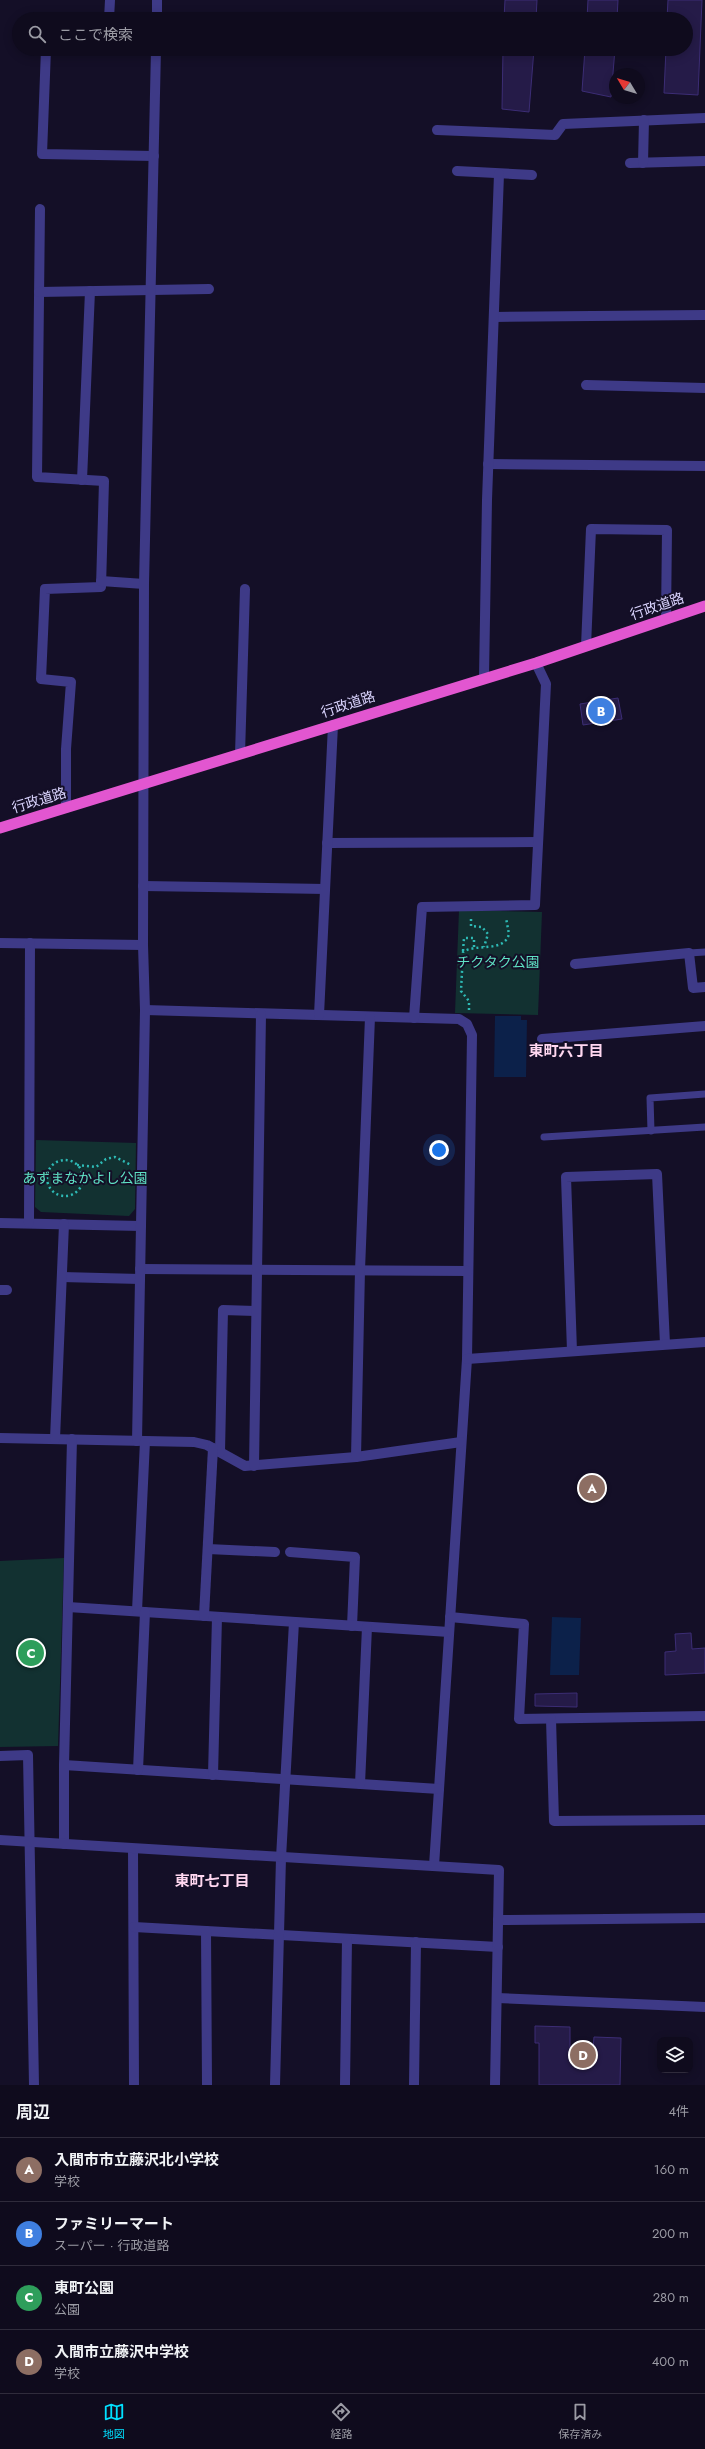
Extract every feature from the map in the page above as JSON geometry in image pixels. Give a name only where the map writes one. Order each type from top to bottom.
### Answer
[{"type":"highway","name":"行政道路","points":[[0,828],[536,662],[705,606]]},
{"type":"street","points":[[110,0],[110,12]]},
{"type":"street","points":[[157,0],[157,12]]},
{"type":"street","points":[[46,56],[42,154],[154,156]]},
{"type":"street","points":[[138,1770],[141,1612],[140,1274],[145,1010],[143,945],[144,584],[156,56]]},
{"type":"street","points":[[437,130],[555,135],[563,124],[705,118]]},
{"type":"street","points":[[643,163],[644,120]]},
{"type":"street","points":[[630,163],[705,160]]},
{"type":"street","points":[[457,171],[532,175]]},
{"type":"street","points":[[484,677],[488,464],[499,174]]},
{"type":"street","points":[[40,209],[37,477],[104,481],[101,587],[44,590],[41,679],[71,682],[66,749],[66,808]]},
{"type":"street","points":[[39,292],[209,289]]},
{"type":"street","points":[[82,480],[90,291]]},
{"type":"street","points":[[494,317],[705,315]]},
{"type":"street","points":[[586,385],[705,388]]},
{"type":"street","points":[[488,464],[705,466]]},
{"type":"street","points":[[586,646],[591,529],[667,530],[666,619]]},
{"type":"street","points":[[101,581],[144,584]]},
{"type":"street","points":[[240,754],[246,589]]},
{"type":"street","points":[[414,1018],[422,907],[535,905],[546,684],[536,662]]},
{"type":"street","points":[[319,1015],[333,725]]},
{"type":"street","points":[[327,843],[538,842]]},
{"type":"street","points":[[143,886],[325,889]]},
{"type":"street","points":[[0,943],[143,945]]},
{"type":"street","points":[[29,1223],[30,943]]},
{"type":"street","points":[[575,964],[689,953],[693,988],[705,987]]},
{"type":"street","points":[[145,1010],[459,1019],[467,1024],[472,1035],[467,1359],[434,1866]]},
{"type":"street","points":[[254,1466],[255,1270],[261,1014]]},
{"type":"street","points":[[356,1457],[360,1270],[370,1017]]},
{"type":"street","points":[[542,1039],[705,1026]]},
{"type":"street","points":[[572,1351],[566,1177],[657,1174],[665,1344]]},
{"type":"street","points":[[0,1223],[141,1226]]},
{"type":"street","points":[[55,1439],[64,1224]]},
{"type":"street","points":[[62,1277],[255,1270],[468,1271]]},
{"type":"street","points":[[204,1616],[208,1549],[217,1450],[223,1310],[255,1311]]},
{"type":"street","points":[[467,1359],[705,1342]]},
{"type":"street","points":[[0,1438],[194,1442],[217,1450],[245,1466],[356,1457],[461,1442]]},
{"type":"street","points":[[64,1844],[64,1765],[72,1440]]},
{"type":"street","points":[[208,1549],[275,1552]]},
{"type":"street","points":[[290,1552],[356,1557],[352,1626]]},
{"type":"street","points":[[68,1607],[449,1632]]},
{"type":"street","points":[[213,1775],[217,1616]]},
{"type":"street","points":[[450,1617],[524,1624],[519,1719],[705,1716]]},
{"type":"street","points":[[275,2085],[281,1858],[294,1622]]},
{"type":"street","points":[[360,1784],[367,1627]]},
{"type":"street","points":[[551,1719],[554,1821],[705,1820]]},
{"type":"street","points":[[0,1756],[28,1755],[31,1842],[34,2085]]},
{"type":"street","points":[[64,1765],[439,1789]]},
{"type":"street","points":[[0,1840],[499,1870],[495,2085]]},
{"type":"street","points":[[133,1849],[134,2085]]},
{"type":"street","points":[[498,1920],[705,1918]]},
{"type":"street","points":[[134,1927],[498,1947]]},
{"type":"street","points":[[206,1931],[207,2085]]},
{"type":"street","points":[[345,2085],[347,1938]]},
{"type":"street","points":[[414,2085],[416,1942]]},
{"type":"street","points":[[497,1998],[705,2007]]},
{"type":"lane","points":[[689,953],[705,952]]},
{"type":"lane","points":[[651,1131],[650,1098],[705,1094]]},
{"type":"lane","points":[[544,1137],[705,1127]]},
{"type":"path","points":[[472,906],[471,926],[482,927],[488,934],[484,947]]},
{"type":"path","points":[[464,952],[474,948],[502,943],[509,936],[508,921],[501,906]]},
{"type":"path","points":[[467,1024],[470,1004],[461,991],[464,938],[474,938],[474,948]]},
{"type":"path","points":[[77,1165],[83,1179],[79,1190],[68,1196],[62,1196],[52,1191],[47,1181],[49,1169],[53,1165],[64,1160],[77,1165],[96,1167],[106,1159],[115,1157],[142,1168]]},
{"type":"green space","name":"チクタク公園","points":[[459,910],[542,912],[538,1015],[455,1013]]},
{"type":"green space","name":"あずまなかよし公園","points":[[36,1140],[136,1143],[135,1209],[129,1216],[41,1212],[35,1207]]},
{"type":"green space","points":[[64,1558],[58,1746],[0,1747],[0,1561]]},
{"type":"water","points":[[495,1016],[521,1016],[521,1020],[527,1020],[526,1077],[494,1077]]},
{"type":"water","points":[[552,1617],[581,1618],[579,1675],[550,1675]]},
{"type":"building","points":[[505,0],[537,0],[536,12],[504,12]]},
{"type":"building","points":[[588,0],[618,0],[617,12],[587,12]]},
{"type":"building","points":[[668,0],[702,0],[698,95],[664,93],[666,56],[693,56],[693,12],[667,12]]},
{"type":"building","points":[[503,56],[533,56],[529,112],[502,109]]},
{"type":"building","points":[[584,56],[614,56],[613,68],[609,68],[609,97],[582,91]]},
{"type":"building","points":[[618,698],[622,719],[583,725],[580,704]]},
{"type":"building","points":[[691,1633],[692,1649],[705,1648],[705,1673],[665,1675],[665,1652],[676,1651],[675,1634]]},
{"type":"building","points":[[577,1693],[577,1707],[535,1706],[535,1694]]},
{"type":"building","points":[[535,2026],[570,2027],[570,2049],[593,2049],[594,2037],[621,2038],[620,2085],[539,2085],[539,2043],[535,2043]]},
{"type":"place","name":"ファミリーマート","points":[[601,711]]},
{"type":"place","name":"入間市市立藤沢北小学校","points":[[592,1488]]},
{"type":"place","name":"東町公園","points":[[31,1653]]},
{"type":"place","name":"入間市立藤沢中学校","points":[[583,2055]]},
{"type":"district","name":"東町六丁目","points":[[566,1051]]},
{"type":"district","name":"東町七丁目","points":[[212,1881]]}]
